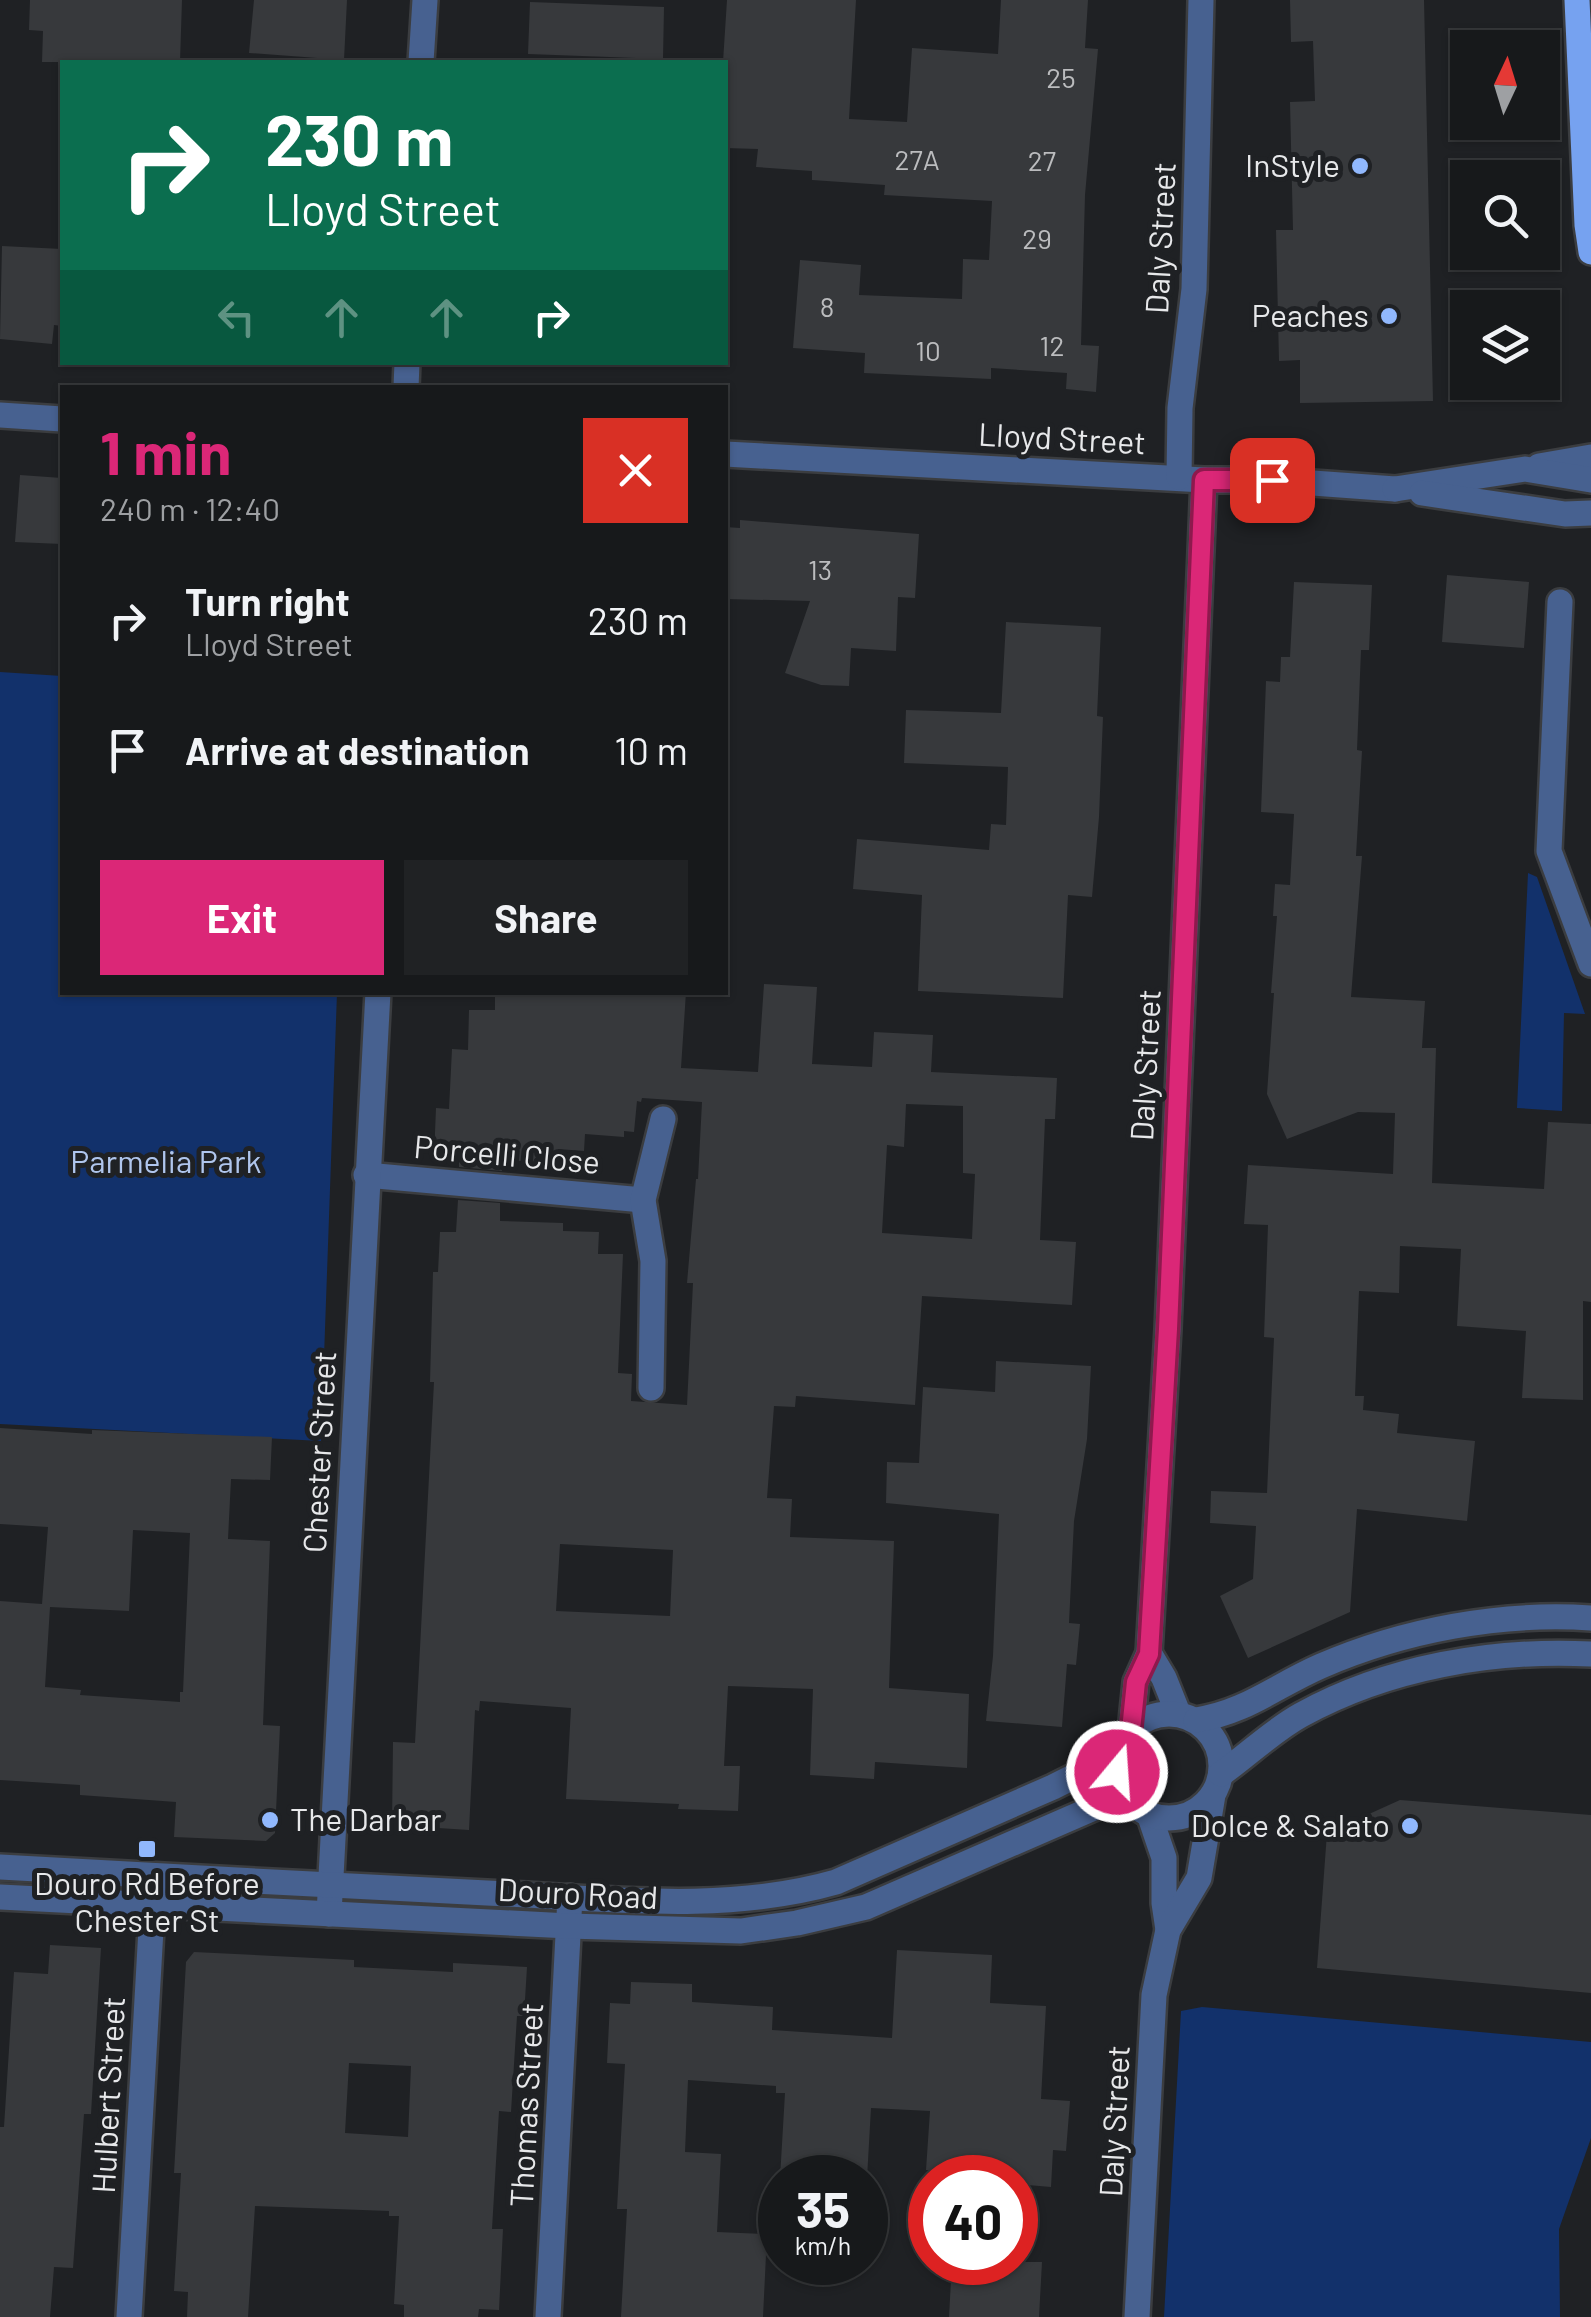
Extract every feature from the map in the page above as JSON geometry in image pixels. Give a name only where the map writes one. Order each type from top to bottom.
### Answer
[{"type":"main road","points":[[1577,0],[1591,252]]},
{"type":"street","points":[[422,60],[425,0]]},
{"type":"street","name":"Daly Street","points":[[1131,1730],[1136,1682],[1149,1654],[1168,1329],[1191,479],[1180,408],[1194,289],[1201,0]]},
{"type":"street","points":[[0,415],[60,418]]},
{"type":"street","name":"Lloyd Street","points":[[728,454],[1272,480],[1395,490]]},
{"type":"street","points":[[1395,490],[1591,456]]},
{"type":"street","points":[[1524,470],[1591,480]]},
{"type":"street","points":[[1395,490],[1566,514],[1591,513]]},
{"type":"street","points":[[1560,602],[1550,851],[1591,964]]},
{"type":"street","name":"Chester Street","points":[[329,1914],[378,995]]},
{"type":"street","name":"Porcelli Close","points":[[651,1388],[653,1261],[642,1200],[663,1119]]},
{"type":"street","name":"Porcelli Close","points":[[366,1175],[642,1200]]},
{"type":"street","points":[[1591,1618],[1532,1618],[1444,1628],[1352,1654],[1290,1680],[1225,1716],[1160,1714],[1144,1719],[1131,1730],[1118,1755],[1117,1772],[1140,1808],[1167,1818],[1184,1816],[1200,1808],[1217,1785],[1299,1716],[1332,1699],[1432,1667],[1484,1657],[1591,1654]]},
{"type":"street","points":[[1149,1654],[1187,1717],[1217,1743],[1217,1785]]},
{"type":"street","name":"Douro Road","points":[[0,1867],[570,1897],[740,1900],[800,1892],[836,1882],[1118,1755]]},
{"type":"street","name":"Daly Street","points":[[1137,2317],[1154,1995],[1168,1930],[1199,1878],[1217,1785]]},
{"type":"street","name":"Douro Road","points":[[0,1897],[741,1931],[797,1923],[866,1906],[1096,1807],[1140,1808]]},
{"type":"street","name":"Daly Street","points":[[1140,1808],[1164,1858],[1168,1930]]},
{"type":"street","name":"Hulbert Street","points":[[129,2317],[154,1876]]},
{"type":"street","name":"Thomas Street","points":[[548,2317],[570,1897]]},
{"type":"green space","name":"Parmelia Park","points":[[0,672],[60,676],[60,995],[337,995],[321,1441],[0,1424]]},
{"type":"green space","points":[[1528,873],[1537,877],[1585,1014],[1564,1013],[1562,1111],[1517,1108]]},
{"type":"green space","points":[[1202,2007],[1591,2042],[1591,2138],[1559,2229],[1560,2317],[1164,2317],[1181,2011]]},
{"type":"building","points":[[30,0],[182,0],[180,60],[42,62],[43,31],[29,30]]},
{"type":"building","points":[[254,0],[347,0],[344,60],[249,53]]},
{"type":"building","points":[[727,0],[856,0],[849,119],[907,122],[912,48],[998,54],[1001,0],[1088,0],[1085,48],[1098,49],[1085,195],[1081,345],[1099,346],[1096,392],[1066,389],[1067,373],[991,368],[991,379],[864,373],[865,353],[793,348],[800,260],[861,265],[859,295],[962,299],[963,259],[989,260],[992,201],[884,195],[885,185],[812,180],[812,171],[756,167],[758,149],[728,148],[728,60],[723,60]]},
{"type":"building","name":"InStyle","points":[[1290,0],[1424,0],[1433,401],[1300,403],[1300,360],[1279,361],[1276,230],[1293,230],[1290,102],[1315,101],[1313,41],[1291,42]]},
{"type":"building","points":[[530,2],[664,7],[663,59],[528,54]]},
{"type":"building","points":[[2,246],[60,249],[60,326],[54,325],[52,344],[0,339]]},
{"type":"building","points":[[20,475],[60,478],[60,544],[15,542]]},
{"type":"building","points":[[740,520],[919,534],[915,598],[898,597],[896,651],[851,648],[849,686],[821,685],[785,673],[810,601],[728,599],[728,527],[740,528]]},
{"type":"building","points":[[1447,575],[1529,582],[1524,648],[1442,642]]},
{"type":"building","points":[[1294,582],[1372,585],[1369,650],[1361,650],[1357,750],[1362,751],[1356,856],[1362,856],[1351,997],[1425,1001],[1422,1048],[1436,1048],[1432,1183],[1544,1189],[1548,1122],[1591,1124],[1591,1302],[1583,1301],[1583,1400],[1522,1398],[1526,1331],[1457,1326],[1461,1249],[1400,1246],[1399,1293],[1359,1291],[1355,1396],[1364,1396],[1363,1410],[1399,1414],[1397,1433],[1475,1441],[1467,1521],[1357,1509],[1350,1612],[1248,1658],[1220,1596],[1253,1579],[1256,1526],[1210,1523],[1211,1491],[1267,1493],[1274,1338],[1264,1337],[1268,1225],[1244,1224],[1248,1165],[1393,1174],[1395,1113],[1358,1112],[1287,1139],[1267,1094],[1277,916],[1273,916],[1275,884],[1290,885],[1294,814],[1261,812],[1266,681],[1280,682],[1281,657],[1290,657]]},
{"type":"building","points":[[1006,622],[1101,627],[1097,716],[1103,717],[1092,897],[1068,895],[1063,998],[918,991],[922,895],[853,889],[857,839],[989,850],[991,824],[1006,825],[1008,767],[904,763],[906,710],[1001,713]]},
{"type":"building","points":[[764,984],[817,987],[812,1064],[872,1067],[874,1032],[933,1035],[931,1072],[1057,1078],[1055,1119],[1045,1119],[1040,1240],[1076,1242],[1072,1305],[922,1296],[915,1405],[796,1396],[795,1407],[774,1406],[767,1498],[792,1499],[790,1537],[894,1541],[889,1688],[969,1694],[967,1768],[875,1762],[874,1779],[810,1775],[813,1689],[728,1686],[724,1766],[740,1766],[738,1811],[566,1799],[571,1708],[480,1701],[479,1711],[475,1710],[469,1830],[392,1825],[393,1742],[415,1743],[434,1382],[430,1382],[433,1272],[438,1272],[440,1232],[456,1232],[458,1200],[500,1203],[500,1221],[563,1223],[563,1231],[599,1232],[598,1254],[623,1254],[618,1373],[632,1374],[631,1401],[687,1405],[693,1283],[687,1283],[702,1102],[642,1098],[637,1101],[634,1132],[624,1131],[624,1137],[585,1134],[584,1151],[558,1149],[558,1163],[502,1160],[502,1171],[459,1167],[459,1158],[434,1157],[436,1108],[449,1109],[452,1049],[468,1050],[469,1010],[495,1010],[495,995],[686,995],[681,1068],[758,1072]],"holes":[[[906,1104],[963,1106],[963,1173],[975,1174],[972,1239],[882,1233],[887,1145],[904,1147]],[[560,1544],[673,1550],[670,1616],[556,1611]]]},
{"type":"building","points":[[996,1361],[1091,1366],[1087,1439],[1074,1521],[1069,1623],[1080,1624],[1076,1665],[1067,1664],[1062,1727],[986,1721],[999,1514],[886,1503],[887,1462],[919,1463],[923,1387],[995,1392]]},
{"type":"building","points":[[0,1428],[272,1437],[270,1480],[231,1479],[228,1539],[270,1541],[263,1725],[280,1726],[275,1833],[266,1841],[174,1837],[176,1802],[80,1795],[80,1785],[0,1780],[0,1601],[42,1604],[48,1527],[0,1524]],"holes":[[[133,1530],[190,1533],[180,1702],[80,1695],[81,1690],[45,1687],[50,1607],[129,1611]]]},
{"type":"building","points":[[1400,1800],[1591,1815],[1591,1993],[1317,1968],[1327,1833]]},
{"type":"building","points":[[50,1945],[101,1948],[91,2114],[84,2114],[73,2268],[54,2267],[50,2317],[0,2317],[0,2127],[4,2127],[14,1972],[48,1974]]},
{"type":"building","points":[[897,1950],[992,1955],[990,2003],[1046,2006],[1041,2099],[1070,2101],[1066,2151],[1053,2150],[1051,2187],[1038,2186],[1038,2155],[927,2155],[930,2111],[871,2108],[868,2155],[781,2155],[785,2093],[776,2093],[776,2086],[688,2080],[685,2152],[721,2154],[717,2232],[758,2234],[758,2285],[765,2285],[763,2317],[621,2317],[627,2209],[617,2209],[625,2064],[607,2063],[610,2003],[630,2004],[631,1982],[692,1984],[692,2002],[773,2007],[772,2030],[892,2038]]},
{"type":"building","points":[[194,1952],[354,1960],[354,1967],[453,1972],[453,1963],[527,1967],[524,2016],[517,2016],[511,2112],[499,2111],[492,2229],[503,2229],[499,2310],[479,2309],[478,2317],[404,2317],[404,2305],[394,2304],[399,2216],[389,2216],[389,2211],[255,2206],[248,2317],[187,2317],[188,2292],[174,2291],[181,2173],[174,2173],[186,1962]],"holes":[[[349,2063],[411,2066],[408,2137],[345,2133]]]},
{"type":"building","points":[[1038,2262],[1042,2262],[1039,2317],[949,2317],[951,2285],[1038,2285]]},
{"type":"place","name":"InStyle","points":[[1360,166]]},
{"type":"place","name":"Peaches","points":[[1389,316]]},
{"type":"place","name":"The Darbar","points":[[270,1820]]},
{"type":"place","name":"Dolce & Salato","points":[[1410,1826]]},
{"type":"place","name":"Douro Rd Before Chester St","points":[[147,1849]]},
{"type":"route","points":[[1117,1772],[1122,1741],[1131,1730],[1136,1682],[1149,1654],[1168,1329],[1204,480],[1272,480]]}]
